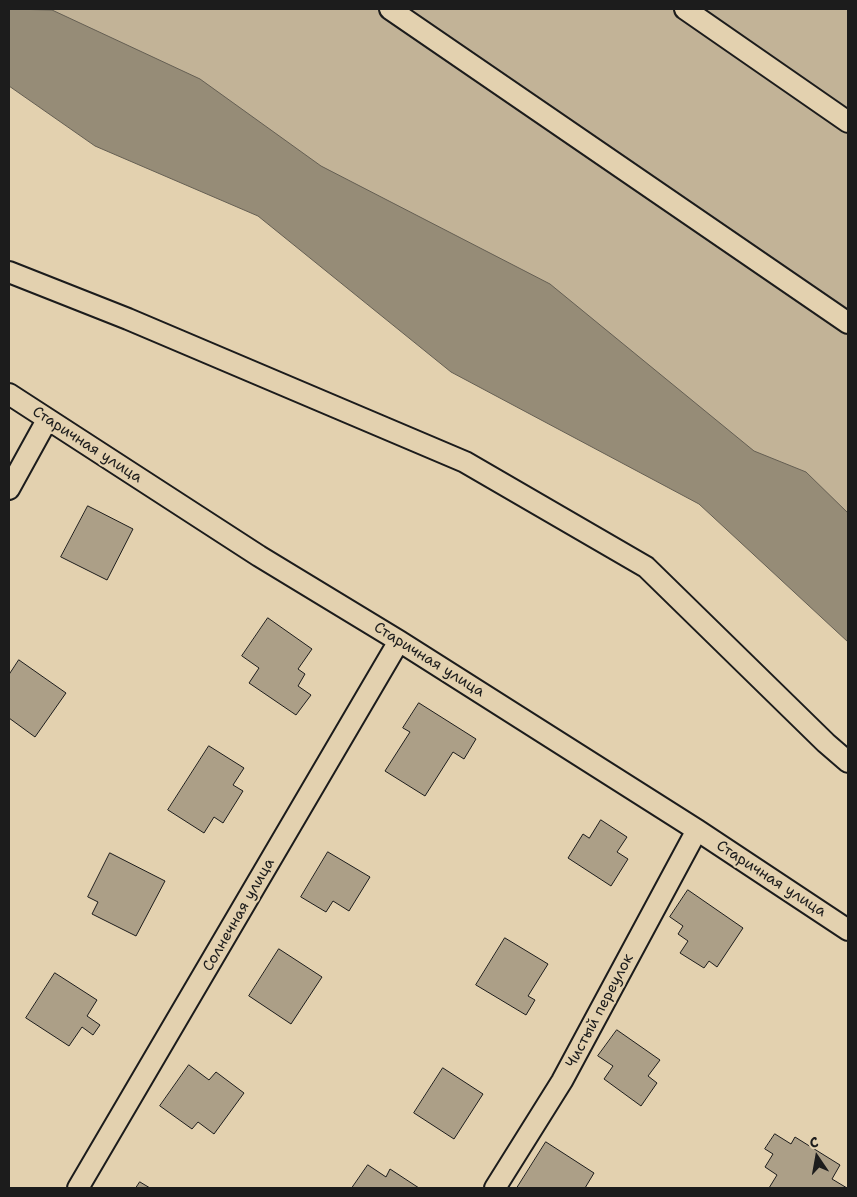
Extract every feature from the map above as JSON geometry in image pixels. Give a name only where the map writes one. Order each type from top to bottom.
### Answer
[{"type":"street","points":[[390,9],[848,323]]},
{"type":"street","points":[[685,9],[848,122]]},
{"type":"street","points":[[9,272],[128,319],[464,462],[638,562],[646,567],[848,762]]},
{"type":"street","name":"Старичная улица","points":[[9,394],[259,556],[399,641],[697,830],[848,930]]},
{"type":"street","points":[[9,489],[47,420]]},
{"type":"street","name":"Солнечная улица","points":[[78,1188],[399,641]]},
{"type":"street","name":"Чистый переулок","points":[[495,1188],[562,1081],[697,830]]},
{"type":"shaded area","points":[[9,9],[52,10],[200,79],[321,166],[550,284],[754,451],[806,472],[848,513],[848,642],[699,504],[451,372],[258,216],[95,146],[9,86]]},
{"type":"shaded area","points":[[21,9],[848,9],[848,518]]},
{"type":"building","points":[[88,506],[133,529],[107,580],[61,557]]},
{"type":"building","points":[[268,618],[312,649],[298,669],[305,674],[298,686],[311,695],[296,715],[249,683],[259,668],[242,656]]},
{"type":"building","points":[[19,660],[66,693],[35,737],[9,718],[9,675]]},
{"type":"building","points":[[419,703],[476,739],[464,759],[453,752],[425,796],[385,771],[410,732],[403,728]]},
{"type":"building","points":[[209,746],[244,768],[233,785],[243,791],[223,823],[214,817],[204,833],[168,810]]},
{"type":"building","points":[[601,820],[627,837],[617,852],[628,859],[611,886],[568,858],[583,834],[589,838]]},
{"type":"building","points":[[328,852],[370,877],[349,911],[333,901],[326,912],[301,897]]},
{"type":"building","points":[[110,853],[165,881],[136,936],[92,914],[98,902],[88,897]]},
{"type":"building","points":[[688,890],[743,928],[717,967],[709,961],[704,968],[680,953],[688,941],[678,934],[683,926],[670,917]]},
{"type":"building","points":[[505,938],[548,964],[528,996],[535,1000],[526,1015],[476,985]]},
{"type":"building","points":[[279,949],[322,977],[291,1024],[249,996]]},
{"type":"building","points":[[55,973],[97,1000],[87,1016],[100,1025],[93,1035],[82,1027],[69,1046],[26,1018]]},
{"type":"building","points":[[617,1030],[660,1060],[648,1076],[657,1083],[641,1106],[604,1079],[613,1066],[598,1056]]},
{"type":"building","points":[[189,1065],[209,1080],[216,1072],[244,1093],[214,1134],[198,1122],[192,1129],[160,1106]]},
{"type":"building","points":[[443,1068],[483,1094],[454,1139],[414,1113]]},
{"type":"building","points":[[775,1134],[791,1144],[795,1137],[840,1165],[832,1179],[847,1188],[769,1188],[777,1175],[765,1167],[773,1154],[765,1149]]},
{"type":"building","points":[[546,1142],[594,1173],[585,1188],[517,1188]]},
{"type":"building","points":[[368,1165],[386,1177],[390,1169],[419,1188],[352,1188]]},
{"type":"building","points":[[140,1182],[150,1188],[136,1188]]}]
